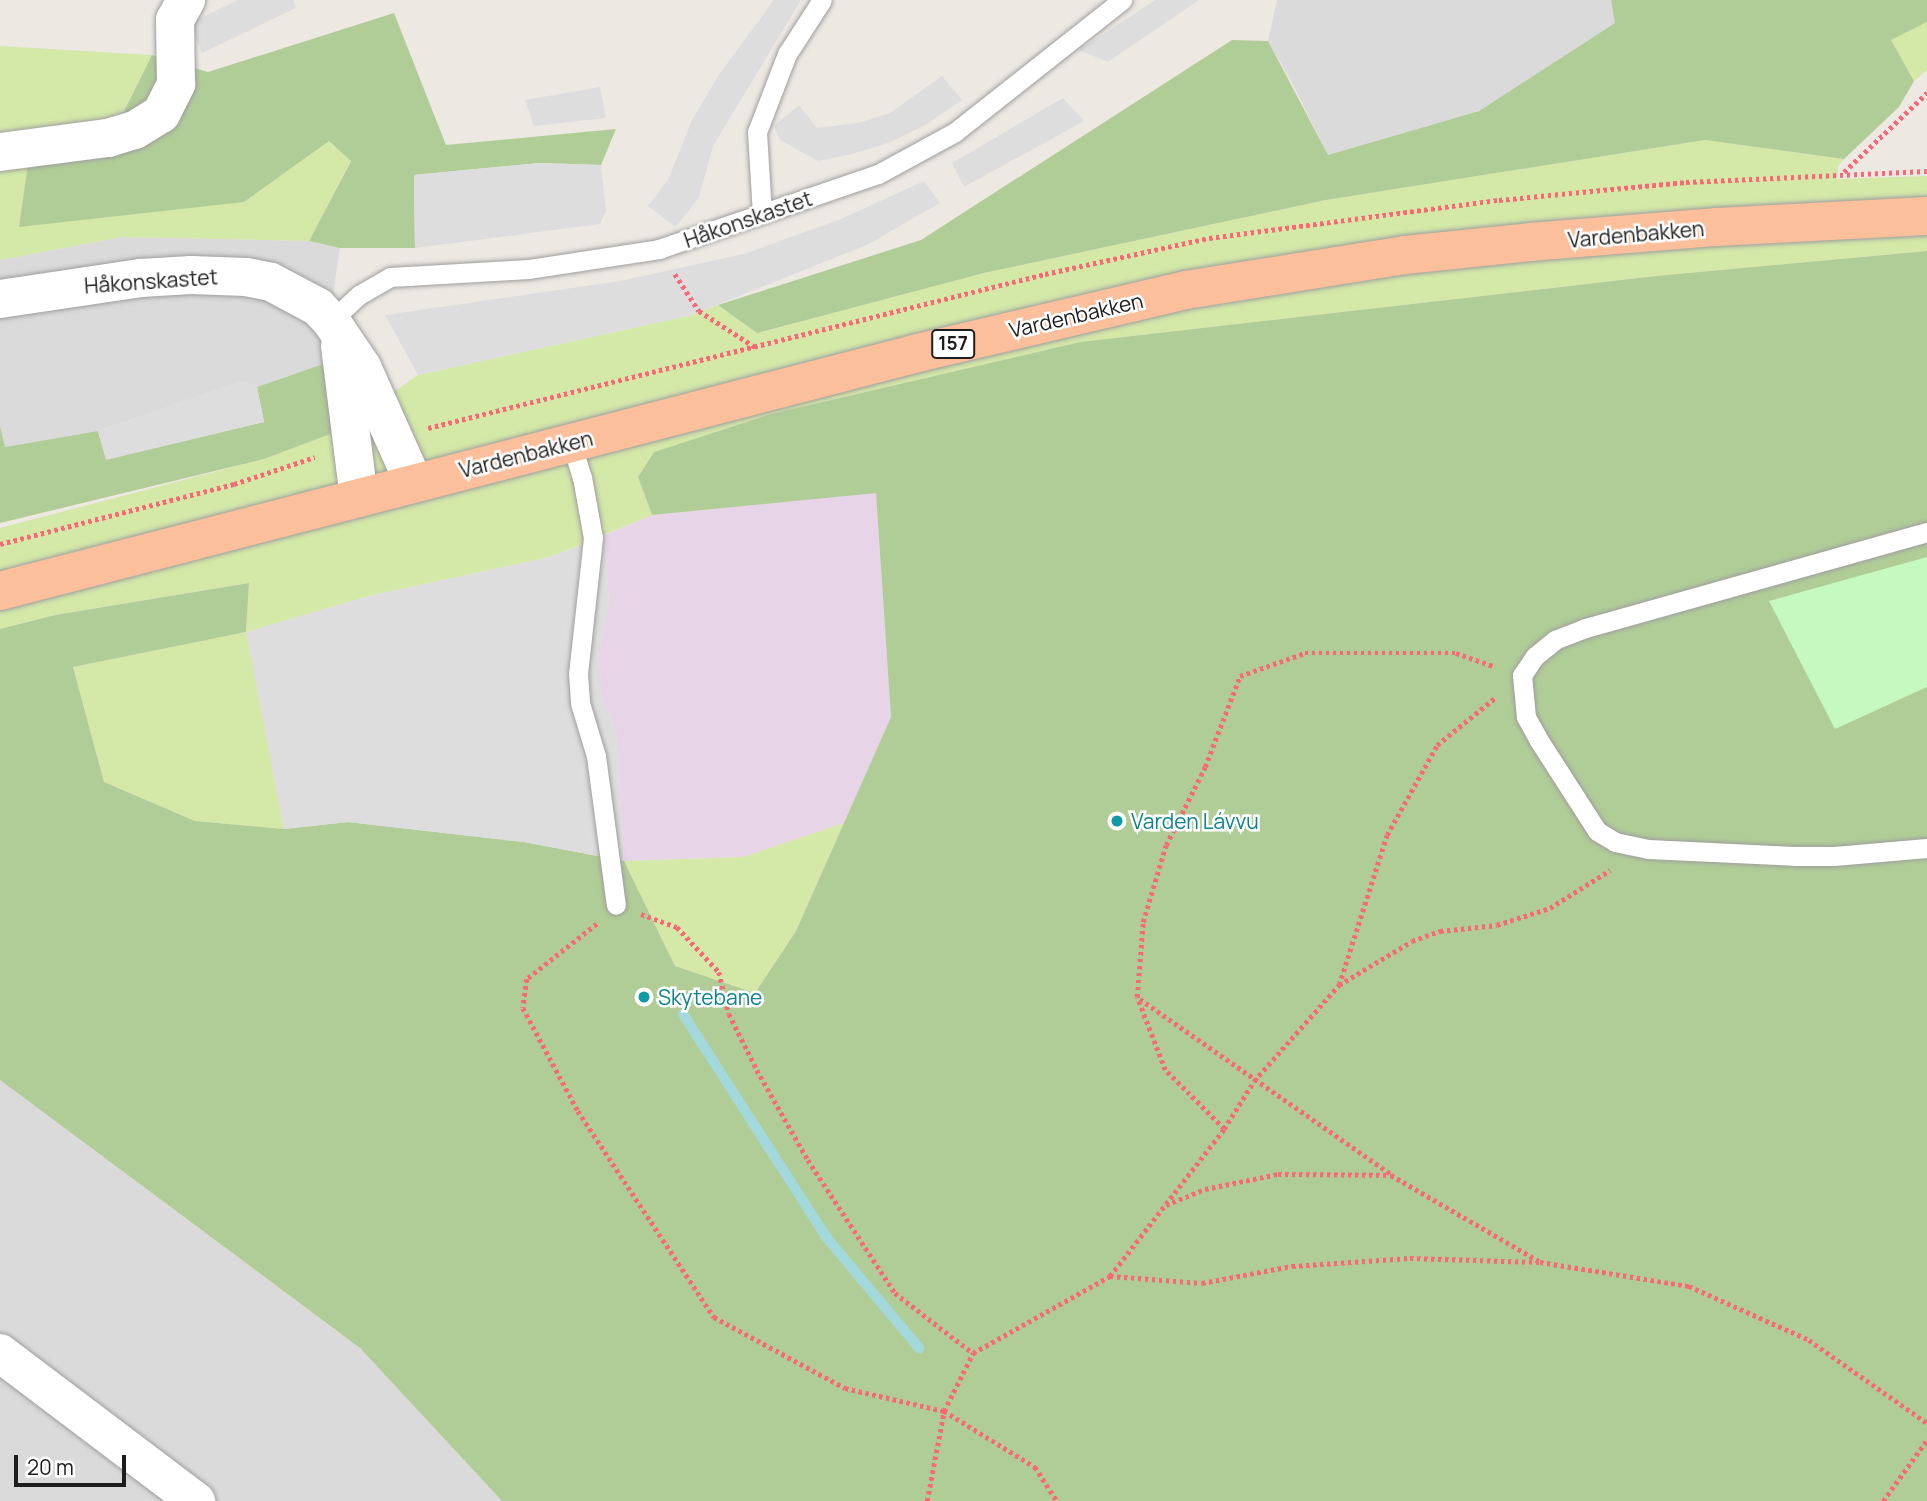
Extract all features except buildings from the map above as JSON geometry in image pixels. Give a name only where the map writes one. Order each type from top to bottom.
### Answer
[{"type":"main road","name":"Vardenbakken","points":[[0,591],[571,442],[1117,304],[1273,274],[1405,255],[1530,242],[1757,225],[1927,216]]},
{"type":"street","points":[[0,152],[108,138],[135,130],[161,114],[176,84],[175,20],[186,0]]},
{"type":"street","name":"Håkonskastet","points":[[0,299],[141,278],[246,276],[271,282],[318,307],[335,327],[362,367],[395,434],[414,483]]},
{"type":"street","points":[[335,327],[359,498]]},
{"type":"street","points":[[0,1353],[197,1501]]},
{"type":"lane","points":[[762,214],[757,132],[786,54],[822,0]]},
{"type":"lane","name":"Håkonskastet","points":[[335,327],[359,295],[390,277],[529,269],[659,249],[878,174],[955,132],[1122,0]]},
{"type":"lane","points":[[571,442],[582,477],[593,538],[578,673],[580,703],[596,757],[616,905]]},
{"type":"lane","points":[[1927,532],[1573,633],[1555,640],[1535,656],[1522,676],[1526,717],[1597,831],[1615,842],[1648,849],[1833,856],[1927,848]]},
{"type":"path","points":[[1843,173],[1927,93]]},
{"type":"path","points":[[659,249],[699,311],[755,348]]},
{"type":"path","points":[[0,544],[234,484],[352,445]]},
{"type":"path","points":[[1224,1129],[1165,1070],[1138,997],[1143,922],[1166,845],[1205,767],[1240,676],[1304,653],[1456,653],[1522,676]]},
{"type":"path","points":[[1339,985],[1387,835],[1437,745],[1522,676]]},
{"type":"path","points":[[927,1501],[944,1410],[973,1353],[1110,1276],[1224,1129],[1254,1081],[1339,985],[1412,941],[1440,931],[1497,925],[1550,908],[1594,879],[1648,849]]},
{"type":"path","points":[[973,1353],[895,1293],[808,1160],[757,1070],[729,1014],[719,972],[677,926],[616,905],[608,916],[527,979],[523,1008],[578,1111],[714,1317],[845,1388],[944,1410],[1035,1467],[1057,1501]]},
{"type":"path","points":[[1138,997],[1391,1175],[1540,1262]]},
{"type":"path","points":[[1166,1205],[1205,1189],[1278,1174],[1391,1175]]},
{"type":"path","points":[[1110,1276],[1202,1283],[1292,1266],[1410,1258],[1540,1262],[1689,1286],[1809,1340],[1927,1423]]},
{"type":"path","points":[[1883,1501],[1927,1440]]},
{"type":"shaded area","points":[[238,0],[293,0],[296,8],[202,53],[190,23]]},
{"type":"shaded area","points":[[774,0],[801,0],[713,146],[699,197],[676,227],[648,206],[668,180],[692,120],[718,76]]},
{"type":"shaded area","points":[[1155,0],[1199,0],[1108,62],[1079,50]]},
{"type":"shaded area","points":[[1277,0],[1611,0],[1616,23],[1479,111],[1328,155],[1268,41]]},
{"type":"shaded area","points":[[942,76],[962,100],[927,124],[891,142],[852,154],[818,161],[780,140],[774,126],[799,105],[817,128],[858,123],[890,113]]},
{"type":"shaded area","points":[[600,87],[606,118],[534,126],[525,100]]},
{"type":"shaded area","points":[[1063,98],[1084,121],[964,187],[952,163]]},
{"type":"shaded area","points":[[540,163],[601,165],[606,211],[600,224],[415,248],[414,175]]},
{"type":"shaded area","points":[[924,181],[940,203],[869,244],[692,315],[418,375],[385,315],[620,281],[744,254],[841,219]]},
{"type":"shaded area","points":[[122,237],[309,241],[340,248],[323,364],[257,387],[243,381],[98,431],[5,447],[0,426],[0,260]]},
{"type":"shaded area","points":[[243,381],[257,387],[264,422],[106,460],[98,431]]},
{"type":"shaded area","points":[[876,492],[891,717],[844,823],[743,857],[624,861],[617,732],[602,699],[599,656],[609,604],[605,535],[652,515]]},
{"type":"shaded area","points":[[605,535],[609,604],[599,656],[602,699],[617,732],[624,861],[524,842],[348,822],[284,829],[246,632],[369,596],[550,557]]},
{"type":"shaded area","points":[[0,1080],[360,1348],[502,1501],[0,1501]]},
{"type":"green space","points":[[1611,0],[1927,0],[1927,22],[1891,40],[1914,81],[1899,107],[1844,159],[1705,140],[1326,200],[984,273],[757,333],[718,305],[921,240],[1232,40],[1268,41],[1328,155],[1479,111],[1615,23]]},
{"type":"green space","points":[[394,13],[446,145],[616,129],[601,165],[540,163],[414,175],[415,248],[340,248],[309,241],[351,161],[329,141],[244,202],[19,227],[28,164],[124,111],[152,55],[208,72]]},
{"type":"green space","points":[[1927,22],[1927,70],[1914,81],[1890,40]]},
{"type":"green space","points":[[0,46],[152,55],[124,110],[28,164],[244,202],[329,140],[351,160],[309,241],[122,237],[0,260]]},
{"type":"green space","points":[[1705,140],[1844,159],[1838,166],[1837,179],[1927,176],[1927,251],[1656,276],[1080,342],[771,414],[654,452],[638,477],[652,515],[550,557],[369,596],[247,632],[284,829],[195,821],[104,782],[73,667],[246,632],[249,583],[55,615],[0,629],[0,528],[264,459],[336,432],[418,375],[692,315],[718,305],[757,333],[984,273],[1326,200]]},
{"type":"green space","points":[[1927,251],[1927,1501],[502,1501],[360,1348],[0,1080],[0,629],[55,615],[249,583],[246,632],[73,667],[104,782],[195,821],[284,829],[348,822],[524,842],[624,861],[675,966],[755,993],[796,931],[891,717],[876,493],[652,515],[638,477],[654,452],[771,414],[1080,342],[1656,276]]},
{"type":"green space","points":[[323,364],[336,432],[264,459],[0,523],[0,426],[5,447],[98,431],[106,459],[264,422],[257,387]]},
{"type":"green space","points":[[1927,557],[1927,687],[1835,729],[1769,601]]},
{"type":"green space","points":[[844,823],[796,931],[755,993],[675,966],[624,861],[743,857]]},
{"type":"waterway","points":[[683,1014],[826,1237],[919,1348]]},
{"type":"place","name":"Varden Lávvu","points":[[1117,821]]},
{"type":"place","name":"Skytebane","points":[[644,997]]}]
